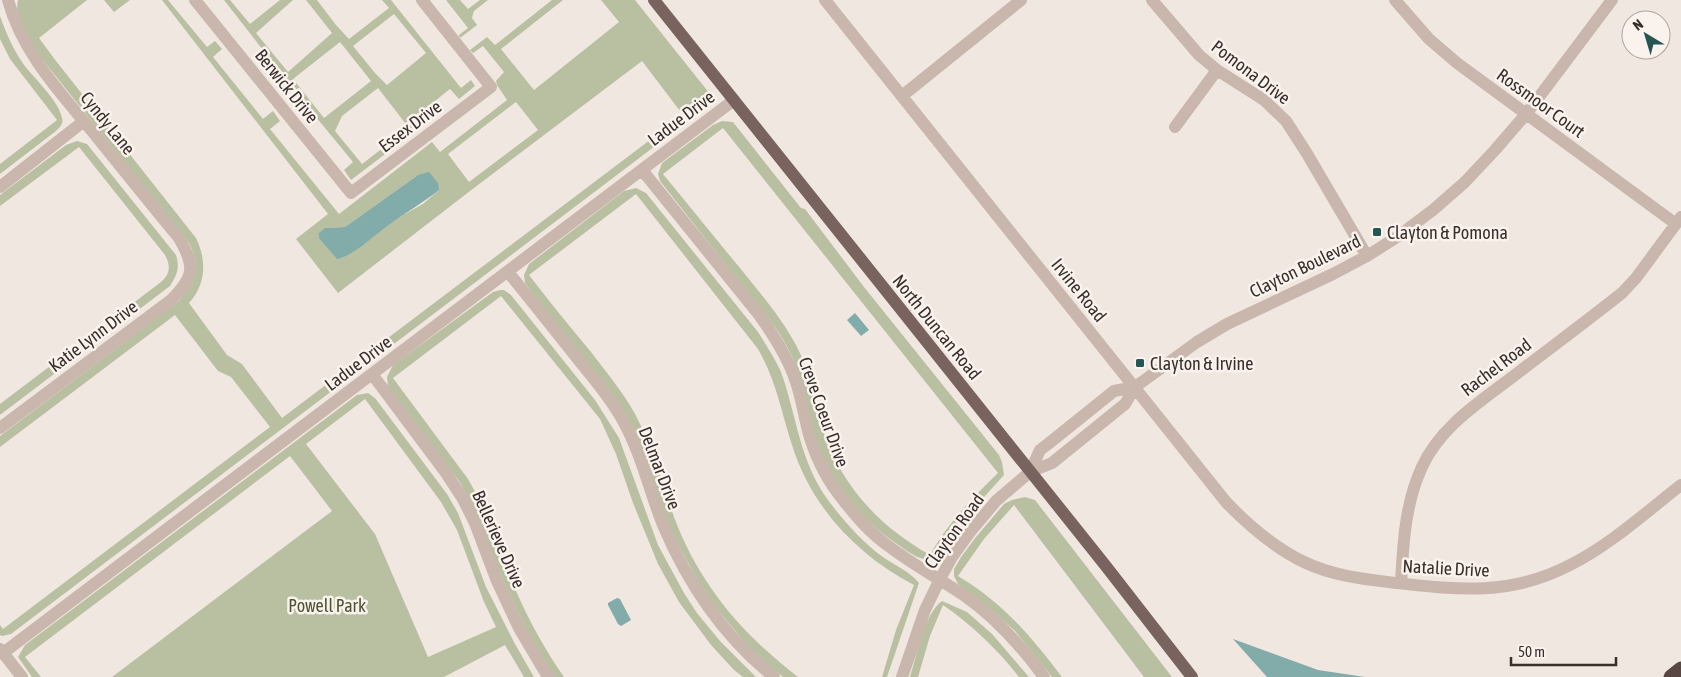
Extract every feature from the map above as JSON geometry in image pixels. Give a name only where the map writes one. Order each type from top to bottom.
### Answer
[{"type":"highway","points":[[1671,677],[1681,669]]},
{"type":"main road","name":"North Duncan Road","points":[[654,0],[1100,558],[1192,677]]},
{"type":"street","name":"Cyndy Lane","points":[[8,0],[17,28],[49,79],[179,238],[191,262]]},
{"type":"street","name":"Berwick Drive","points":[[195,0],[351,193]]},
{"type":"street","name":"Essex Drive","points":[[351,193],[491,86],[422,0]]},
{"type":"street","name":"Irvine Road","points":[[825,0],[1226,502],[1266,540],[1290,555],[1331,572]]},
{"type":"street","points":[[902,96],[1021,0]]},
{"type":"street","name":"Pomona Drive","points":[[1152,0],[1194,49],[1217,70],[1264,100],[1286,121],[1367,256]]},
{"type":"street","name":"Rossmoor Court","points":[[1395,0],[1429,39],[1457,63],[1678,220]]},
{"type":"street","name":"Clayton Boulevard","points":[[1030,472],[1040,450],[1114,391],[1135,387],[1174,357],[1227,324],[1367,256],[1426,216],[1465,182],[1495,150],[1526,113],[1612,0]]},
{"type":"street","points":[[1175,126],[1217,70]]},
{"type":"street","name":"Ladue Drive","points":[[2,651],[508,272],[734,100]]},
{"type":"street","points":[[0,186],[84,121]]},
{"type":"street","name":"Creve Coeur Drive","points":[[642,170],[776,338],[796,380],[816,454],[842,498],[864,525],[877,537],[909,562],[965,596],[983,610],[1010,636],[1044,677]]},
{"type":"street","name":"Rachel Road","points":[[1401,583],[1402,558],[1410,503],[1422,467],[1433,447],[1459,418],[1622,293],[1636,278],[1678,220]]},
{"type":"street","name":"Katie Lynn Drive","points":[[0,428],[170,300],[188,280],[191,262]]},
{"type":"street","name":"Delmar Drive","points":[[508,272],[607,395],[623,420],[633,441],[663,525],[679,561],[696,590],[737,644],[774,677]]},
{"type":"street","name":"Bellerieve Drive","points":[[372,374],[463,498],[519,628],[548,677]]},
{"type":"street","name":"Clayton Road","points":[[902,677],[925,610],[952,557],[996,501],[1030,472]]},
{"type":"street","name":"Natalie Drive","points":[[1331,572],[1353,578],[1469,590],[1523,583],[1551,574],[1598,549],[1681,485]]},
{"type":"street","points":[[2,651],[22,677]]},
{"type":"green space","points":[[18,0],[87,0],[39,38],[196,238],[202,255],[203,272],[199,288],[189,303],[227,355],[242,364],[282,418],[683,115],[642,61],[338,293],[296,239],[328,214],[162,0],[168,0],[207,47],[215,41],[222,49],[213,57],[263,119],[273,111],[280,121],[270,129],[339,214],[432,142],[440,152],[507,100],[496,81],[504,72],[483,46],[473,53],[470,50],[487,37],[495,45],[552,0],[563,0],[501,49],[534,90],[619,22],[601,0],[635,0],[710,94],[708,105],[700,112],[11,634],[2,636],[0,635],[0,625],[3,629],[270,427],[231,377],[218,371],[175,315],[0,447],[0,436],[180,300],[195,273],[196,267],[189,243],[32,46],[20,23],[17,8]],"holes":[[[516,102],[538,130],[469,182],[448,154]],[[418,175],[439,190],[423,204],[380,230],[325,228],[345,227]]]},
{"type":"green space","points":[[104,0],[130,0],[114,12]]},
{"type":"green space","points":[[224,0],[230,0],[250,24],[280,0],[293,0],[256,33],[288,72],[332,33],[306,0],[317,0],[349,39],[389,8],[382,0],[391,0],[461,88],[471,80],[475,86],[459,99],[450,89],[415,117],[422,126],[351,180],[344,170],[353,162],[283,77],[274,83],[268,76],[277,68]],"holes":[[[394,14],[426,53],[387,85],[353,46]],[[340,42],[371,81],[324,118],[293,79]],[[378,88],[409,128],[362,164],[335,131],[342,116]]]},
{"type":"green space","points":[[446,0],[460,0],[468,9],[480,0],[488,0],[474,11],[472,18],[477,25],[460,38],[459,35],[468,28]]},
{"type":"green space","points":[[0,16],[20,59],[52,97],[60,111],[62,122],[56,131],[0,174],[0,164],[57,120],[10,59],[0,39]]},
{"type":"green space","points":[[722,121],[733,122],[801,208],[805,209],[864,287],[999,455],[1004,475],[955,529],[937,556],[931,560],[926,560],[912,554],[883,534],[862,515],[844,493],[828,469],[818,446],[797,369],[782,338],[660,181],[658,174],[662,163],[713,125]],"holes":[[[723,128],[998,473],[961,511],[944,532],[930,555],[893,530],[877,516],[850,484],[829,446],[818,415],[805,365],[790,335],[763,296],[663,174]]]},
{"type":"green space","points":[[77,141],[87,144],[176,255],[177,271],[170,286],[0,415],[0,404],[161,282],[168,273],[169,266],[165,255],[79,147],[0,206],[0,195],[66,145]]},
{"type":"green space","points":[[636,188],[646,193],[758,332],[781,372],[805,454],[818,485],[828,500],[846,523],[868,545],[907,572],[919,583],[887,677],[882,677],[896,630],[914,585],[874,560],[839,527],[824,509],[800,468],[774,384],[758,349],[636,194],[529,275],[591,352],[630,406],[647,439],[684,541],[709,586],[741,625],[778,661],[798,677],[783,677],[766,663],[746,644],[706,596],[671,531],[635,432],[525,283],[524,275],[529,264],[624,191]]},
{"type":"green space","points":[[504,290],[511,295],[595,400],[619,438],[658,545],[684,593],[697,613],[720,641],[756,677],[743,677],[734,670],[711,645],[679,602],[658,564],[633,503],[616,454],[600,419],[501,296],[393,378],[468,479],[490,522],[502,557],[522,604],[537,634],[564,677],[554,677],[532,642],[503,580],[471,502],[459,481],[388,387],[387,377],[393,365],[493,292]]},
{"type":"green space","name":"Powell Park","points":[[368,393],[375,398],[447,494],[458,513],[486,587],[534,677],[524,677],[505,645],[444,677],[112,677],[332,511],[290,456],[25,657],[41,677],[32,677],[18,657],[25,645],[357,395]],"holes":[[[365,399],[441,502],[457,530],[484,602],[496,627],[428,657],[375,534],[306,444]]]},
{"type":"green space","points":[[1025,497],[1035,500],[1172,677],[1144,677],[1014,505],[984,539],[958,576],[989,597],[1015,621],[1039,647],[1062,677],[1052,677],[1015,631],[992,610],[958,584],[954,576],[954,569],[976,537],[1004,504]]},
{"type":"green space","points":[[942,601],[967,612],[992,634],[1029,677],[1019,677],[984,638],[943,605],[930,636],[918,677],[910,677],[918,647],[930,615]]},
{"type":"water","points":[[429,172],[438,183],[439,190],[351,253],[337,259],[319,238],[319,233],[325,228],[345,227],[418,175]]},
{"type":"water","points":[[855,313],[869,330],[861,336],[847,320]]},
{"type":"water","points":[[617,598],[620,599],[631,620],[621,626],[608,605],[608,603]]},
{"type":"water","points":[[1233,639],[1318,670],[1365,677],[1267,677]]},
{"type":"place","name":"Clayton & Pomona","points":[[1377,232]]},
{"type":"place","name":"Clayton & Irvine","points":[[1140,363]]}]
